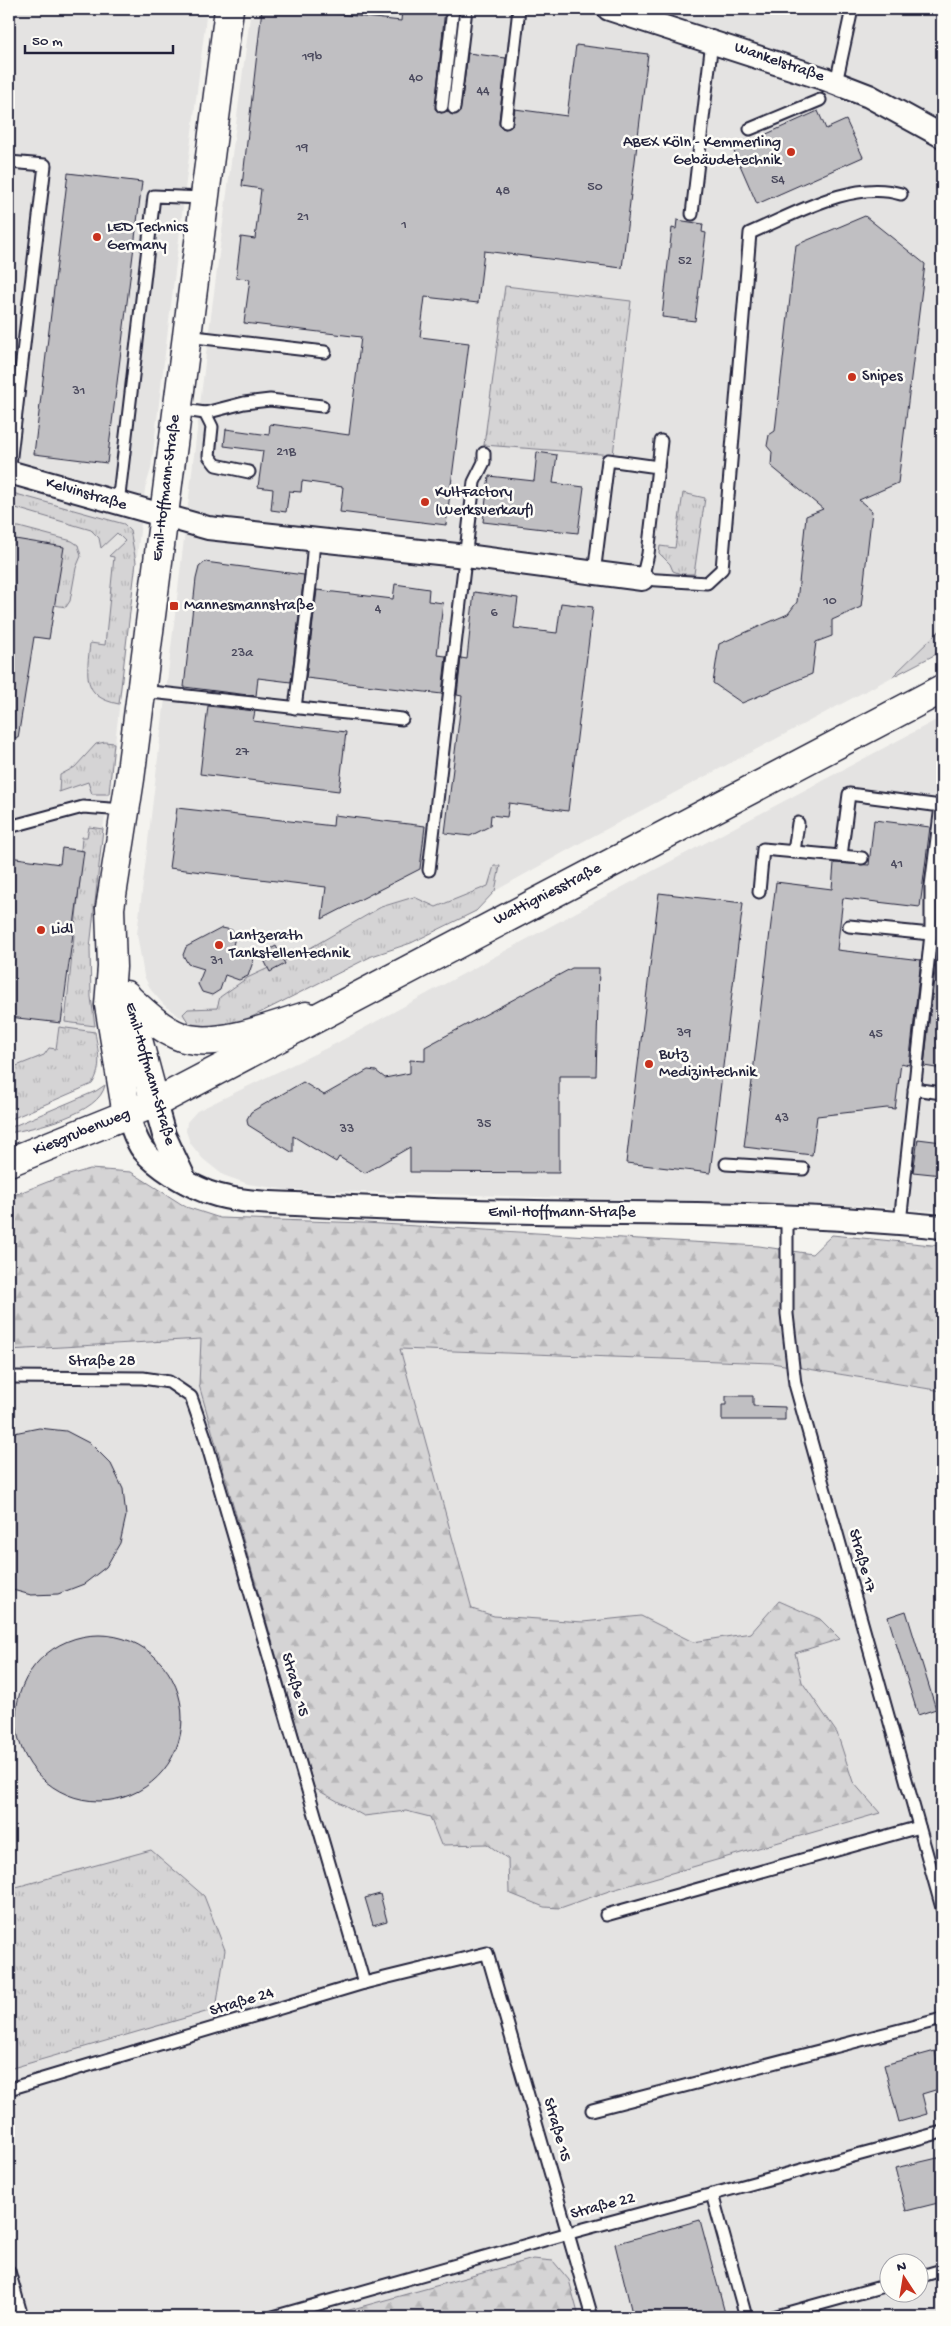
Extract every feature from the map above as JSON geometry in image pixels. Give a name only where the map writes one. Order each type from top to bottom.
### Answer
[{"type":"street","name":"Emil-Hoffmann-Straße","points":[[229,9],[203,198],[141,691],[110,908],[112,967],[109,1006],[127,1115],[142,1149],[157,1164],[186,1182],[208,1192],[251,1202],[475,1212],[787,1216],[942,1227]]},
{"type":"street","name":"Wankelstraße","points":[[609,9],[836,83],[869,96],[942,136]]},
{"type":"street","name":"Kelvinstraße","points":[[9,473],[164,517]]},
{"type":"street","points":[[164,517],[208,528],[466,556],[642,579]]},
{"type":"street","name":"Wattigniesstraße","points":[[155,1103],[942,689]]},
{"type":"street","name":"Emil-Hoffmann-Straße","points":[[112,967],[128,998],[164,1135],[186,1182]]},
{"type":"street","points":[[128,998],[158,1024],[188,1039],[217,1040],[268,1028],[338,1006]]},
{"type":"street","name":"Kiesgrubenweg","points":[[9,1162],[155,1103]]},
{"type":"lane","points":[[442,106],[453,9]]},
{"type":"lane","points":[[454,108],[466,9]]},
{"type":"lane","points":[[506,122],[519,9]]},
{"type":"lane","points":[[836,83],[852,9]]},
{"type":"lane","points":[[692,214],[712,41]]},
{"type":"lane","points":[[750,129],[820,100]]},
{"type":"lane","points":[[9,162],[45,165],[9,473]]},
{"type":"lane","points":[[661,441],[648,554],[642,579],[707,583],[722,569],[750,233],[834,198],[864,190],[885,189],[901,194]]},
{"type":"lane","points":[[118,504],[154,196],[203,198]]},
{"type":"lane","points":[[186,336],[325,352]]},
{"type":"lane","points":[[177,409],[205,413],[244,403],[270,400],[322,406]]},
{"type":"lane","points":[[205,413],[212,427],[209,456],[216,465],[249,472]]},
{"type":"lane","points":[[429,870],[474,482],[484,462],[484,453]]},
{"type":"lane","points":[[594,574],[608,460],[658,467]]},
{"type":"lane","points":[[295,708],[312,577],[314,540]]},
{"type":"lane","points":[[141,691],[402,719]]},
{"type":"lane","points":[[840,856],[849,794],[941,806],[931,886],[931,934],[900,1223]]},
{"type":"lane","points":[[9,827],[83,807],[124,810]]},
{"type":"lane","points":[[794,852],[798,823]]},
{"type":"lane","points":[[759,892],[763,849],[862,858]]},
{"type":"lane","points":[[849,926],[931,934]]},
{"type":"lane","points":[[914,1089],[942,1093]]},
{"type":"lane","points":[[726,1164],[803,1169]]},
{"type":"lane","name":"Straße 17","points":[[787,1216],[788,1314],[796,1384],[942,1908]]},
{"type":"lane","name":"Straße 28","points":[[9,1377],[143,1378],[169,1382],[191,1397]]},
{"type":"lane","name":"Straße 15","points":[[191,1397],[205,1438],[364,1983]]},
{"type":"lane","points":[[606,1915],[919,1827]]},
{"type":"lane","name":"Straße 15","points":[[487,1953],[592,2317]]},
{"type":"lane","name":"Straße 24","points":[[9,2089],[364,1983],[487,1953]]},
{"type":"lane","points":[[592,2110],[942,2019]]},
{"type":"lane","name":"Straße 22","points":[[273,2317],[569,2233],[942,2132]]},
{"type":"lane","points":[[712,2194],[746,2317]]},
{"type":"lane","points":[[928,2274],[942,2270]]},
{"type":"lane","points":[[9,2271],[22,2317]]},
{"type":"lane","points":[[773,2317],[878,2288]]},
{"type":"shaded area","points":[[9,9],[207,9],[151,469],[145,489],[90,948],[91,997],[100,1068],[92,1084],[9,1109]]},
{"type":"shaded area","points":[[251,9],[942,9],[942,629],[892,677],[584,841],[495,891],[199,1023],[180,1017],[164,1005],[151,990],[144,976],[137,934],[206,354]]},
{"type":"shaded area","points":[[942,717],[942,1212],[866,1206],[288,1190],[248,1184],[223,1175],[203,1159],[190,1143],[186,1131],[187,1122],[197,1111],[335,1044],[615,891]]},
{"type":"shaded area","points":[[201,1339],[772,1363],[942,1391],[942,2317],[9,2317],[9,1350]]},
{"type":"green space","points":[[505,286],[631,301],[613,455],[484,445]]},
{"type":"green space","points":[[9,492],[124,524],[130,530],[136,562],[119,704],[107,701],[92,690],[89,682],[88,665],[90,643],[105,645],[114,557],[109,556],[125,541],[117,533],[101,548],[99,538],[91,530],[9,506]]},
{"type":"green space","points":[[683,493],[705,498],[694,574],[681,574],[673,571],[670,564],[659,553],[660,546],[675,548]]},
{"type":"green space","points":[[9,527],[19,527],[72,541],[78,545],[81,556],[76,568],[70,601],[66,607],[54,605],[9,539]]},
{"type":"green space","points":[[942,629],[942,651],[892,677],[938,632]]},
{"type":"green space","points":[[114,743],[109,794],[92,794],[88,782],[59,792],[60,775],[75,767],[96,744]]},
{"type":"green space","points":[[89,827],[103,829],[90,948],[91,997],[95,1026],[65,1022],[83,851],[81,850],[82,837],[87,837]]},
{"type":"green space","points":[[494,866],[500,866],[495,891],[476,911],[411,943],[372,956],[236,1025],[208,1029],[190,1025],[183,1014],[188,1009],[217,1008],[220,997],[247,978],[305,951],[381,907],[414,897],[436,907],[488,886]]},
{"type":"green space","points":[[59,1027],[95,1032],[99,1065],[92,1084],[9,1120],[9,1069],[44,1055],[49,1048],[56,1049]]},
{"type":"green space","points":[[105,1085],[100,1095],[79,1112],[49,1123],[9,1133],[9,1128],[96,1091]]},
{"type":"green space","points":[[90,1169],[131,1172],[186,1207],[220,1218],[365,1223],[759,1246],[812,1254],[832,1235],[942,1246],[942,1391],[772,1363],[400,1349],[472,1609],[494,1616],[583,1622],[641,1616],[693,1642],[751,1633],[779,1601],[820,1619],[840,1639],[795,1653],[802,1682],[837,1733],[853,1782],[880,1813],[609,1891],[560,1908],[544,1907],[509,1893],[508,1859],[487,1844],[441,1845],[430,1817],[406,1811],[364,1816],[314,1788],[199,1385],[201,1339],[9,1350],[9,1197],[55,1179]]},
{"type":"green space","points":[[151,1850],[204,1896],[225,1950],[216,2009],[9,2069],[9,1889]]},
{"type":"green space","points":[[533,2259],[553,2261],[569,2280],[579,2317],[324,2317]]},
{"type":"building","points":[[262,9],[293,9],[401,21],[402,9],[445,9],[435,109],[441,113],[447,111],[454,115],[460,112],[468,53],[506,58],[499,121],[499,125],[505,129],[512,126],[515,109],[567,116],[576,45],[648,54],[622,268],[484,251],[478,303],[425,297],[420,337],[469,343],[446,525],[340,512],[343,487],[302,481],[301,492],[289,491],[286,512],[271,510],[273,489],[258,487],[263,451],[224,446],[226,429],[269,435],[270,424],[349,435],[361,337],[244,323],[250,279],[236,278],[241,237],[255,239],[261,189],[242,186]]},
{"type":"building","points":[[818,111],[826,129],[846,120],[863,157],[757,204],[733,149]]},
{"type":"building","points":[[68,173],[142,182],[107,463],[34,454]]},
{"type":"building","points":[[865,216],[925,264],[898,483],[859,500],[872,511],[861,607],[832,620],[832,636],[816,642],[812,674],[742,703],[713,683],[719,644],[788,614],[797,602],[806,516],[823,509],[771,466],[772,452],[767,446],[769,435],[775,431],[796,245]]},
{"type":"building","points":[[677,220],[703,224],[702,232],[706,233],[695,321],[662,317],[672,228],[676,229]]},
{"type":"building","points":[[537,452],[557,455],[553,483],[584,487],[578,533],[483,522],[489,476],[534,481]]},
{"type":"building","points":[[9,538],[64,547],[49,639],[34,637],[18,738],[9,737]]},
{"type":"building","points":[[205,562],[304,575],[291,682],[258,678],[256,696],[184,687],[196,579],[199,567]]},
{"type":"building","points":[[395,584],[429,589],[428,601],[443,603],[437,655],[446,656],[442,694],[306,678],[317,590],[393,599]]},
{"type":"building","points":[[474,592],[518,598],[514,628],[557,633],[561,603],[593,607],[568,811],[509,803],[507,817],[491,815],[490,826],[470,836],[445,833],[462,696],[457,695],[461,658],[467,659]]},
{"type":"building","points":[[208,706],[255,711],[253,721],[346,732],[339,791],[200,774]]},
{"type":"building","points":[[177,808],[333,826],[334,815],[425,826],[420,869],[322,919],[326,887],[169,868]]},
{"type":"building","points":[[874,820],[930,827],[920,907],[843,898],[837,950],[921,960],[909,1065],[901,1063],[895,1109],[887,1108],[817,1116],[812,1155],[744,1147],[776,882],[832,889],[834,863],[869,865]]},
{"type":"building","name":"Lidl","points":[[62,848],[84,851],[61,1023],[9,1017],[9,857],[60,864]]},
{"type":"building","points":[[659,893],[743,903],[710,1173],[626,1163]]},
{"type":"building","points":[[222,928],[232,930],[235,937],[231,954],[254,959],[248,976],[239,980],[225,975],[220,990],[212,995],[202,992],[198,984],[204,969],[188,964],[183,955],[186,947]]},
{"type":"building","points":[[276,946],[285,964],[270,972],[261,954]]},
{"type":"building","points":[[936,962],[942,963],[942,1069],[924,1066]]},
{"type":"building","points":[[572,968],[599,968],[596,1076],[559,1076],[559,1173],[410,1172],[410,1147],[365,1173],[339,1157],[336,1162],[293,1136],[293,1153],[248,1125],[247,1119],[251,1112],[303,1082],[324,1095],[368,1070],[376,1071],[385,1078],[410,1073],[410,1060],[425,1061],[425,1047]]},
{"type":"building","points":[[918,1139],[942,1142],[942,1175],[913,1172]]},
{"type":"building","points":[[726,1396],[753,1396],[753,1406],[785,1407],[785,1420],[722,1420],[722,1405],[726,1405]]},
{"type":"building","points":[[39,1428],[66,1431],[91,1444],[111,1464],[123,1489],[126,1516],[120,1543],[106,1567],[84,1584],[58,1594],[31,1595],[9,1589],[9,1434]]},
{"type":"building","points":[[906,1611],[936,1709],[918,1715],[888,1617]]},
{"type":"building","points":[[107,1635],[123,1638],[138,1644],[158,1659],[176,1686],[181,1702],[181,1734],[176,1750],[158,1777],[138,1792],[123,1798],[91,1801],[75,1798],[60,1792],[35,1771],[25,1757],[19,1742],[16,1710],[19,1694],[25,1679],[46,1654],[60,1644],[75,1638]]},
{"type":"building","points":[[380,1894],[387,1921],[373,1925],[365,1898]]},
{"type":"building","points":[[935,2051],[942,2088],[922,2094],[927,2114],[899,2122],[884,2065]]},
{"type":"building","points":[[942,2157],[942,2202],[906,2211],[895,2168]]},
{"type":"building","points":[[700,2220],[726,2317],[633,2317],[615,2244]]},
{"type":"place","name":"ABEX Köln - Kemmerling Gebäudetechnik","points":[[791,152]]},
{"type":"place","name":"LED Technics Germany","points":[[97,237]]},
{"type":"place","name":"Snipes","points":[[852,377]]},
{"type":"place","name":"KultFactory (Werksverkauf)","points":[[425,502]]},
{"type":"place","name":"Mannesmannstraße","points":[[174,606]]},
{"type":"place","name":"Lidl","points":[[41,930]]},
{"type":"place","name":"Lantzerath Tankstellentechnik","points":[[219,945]]},
{"type":"place","name":"Butz Medizintechnik","points":[[649,1064]]}]
